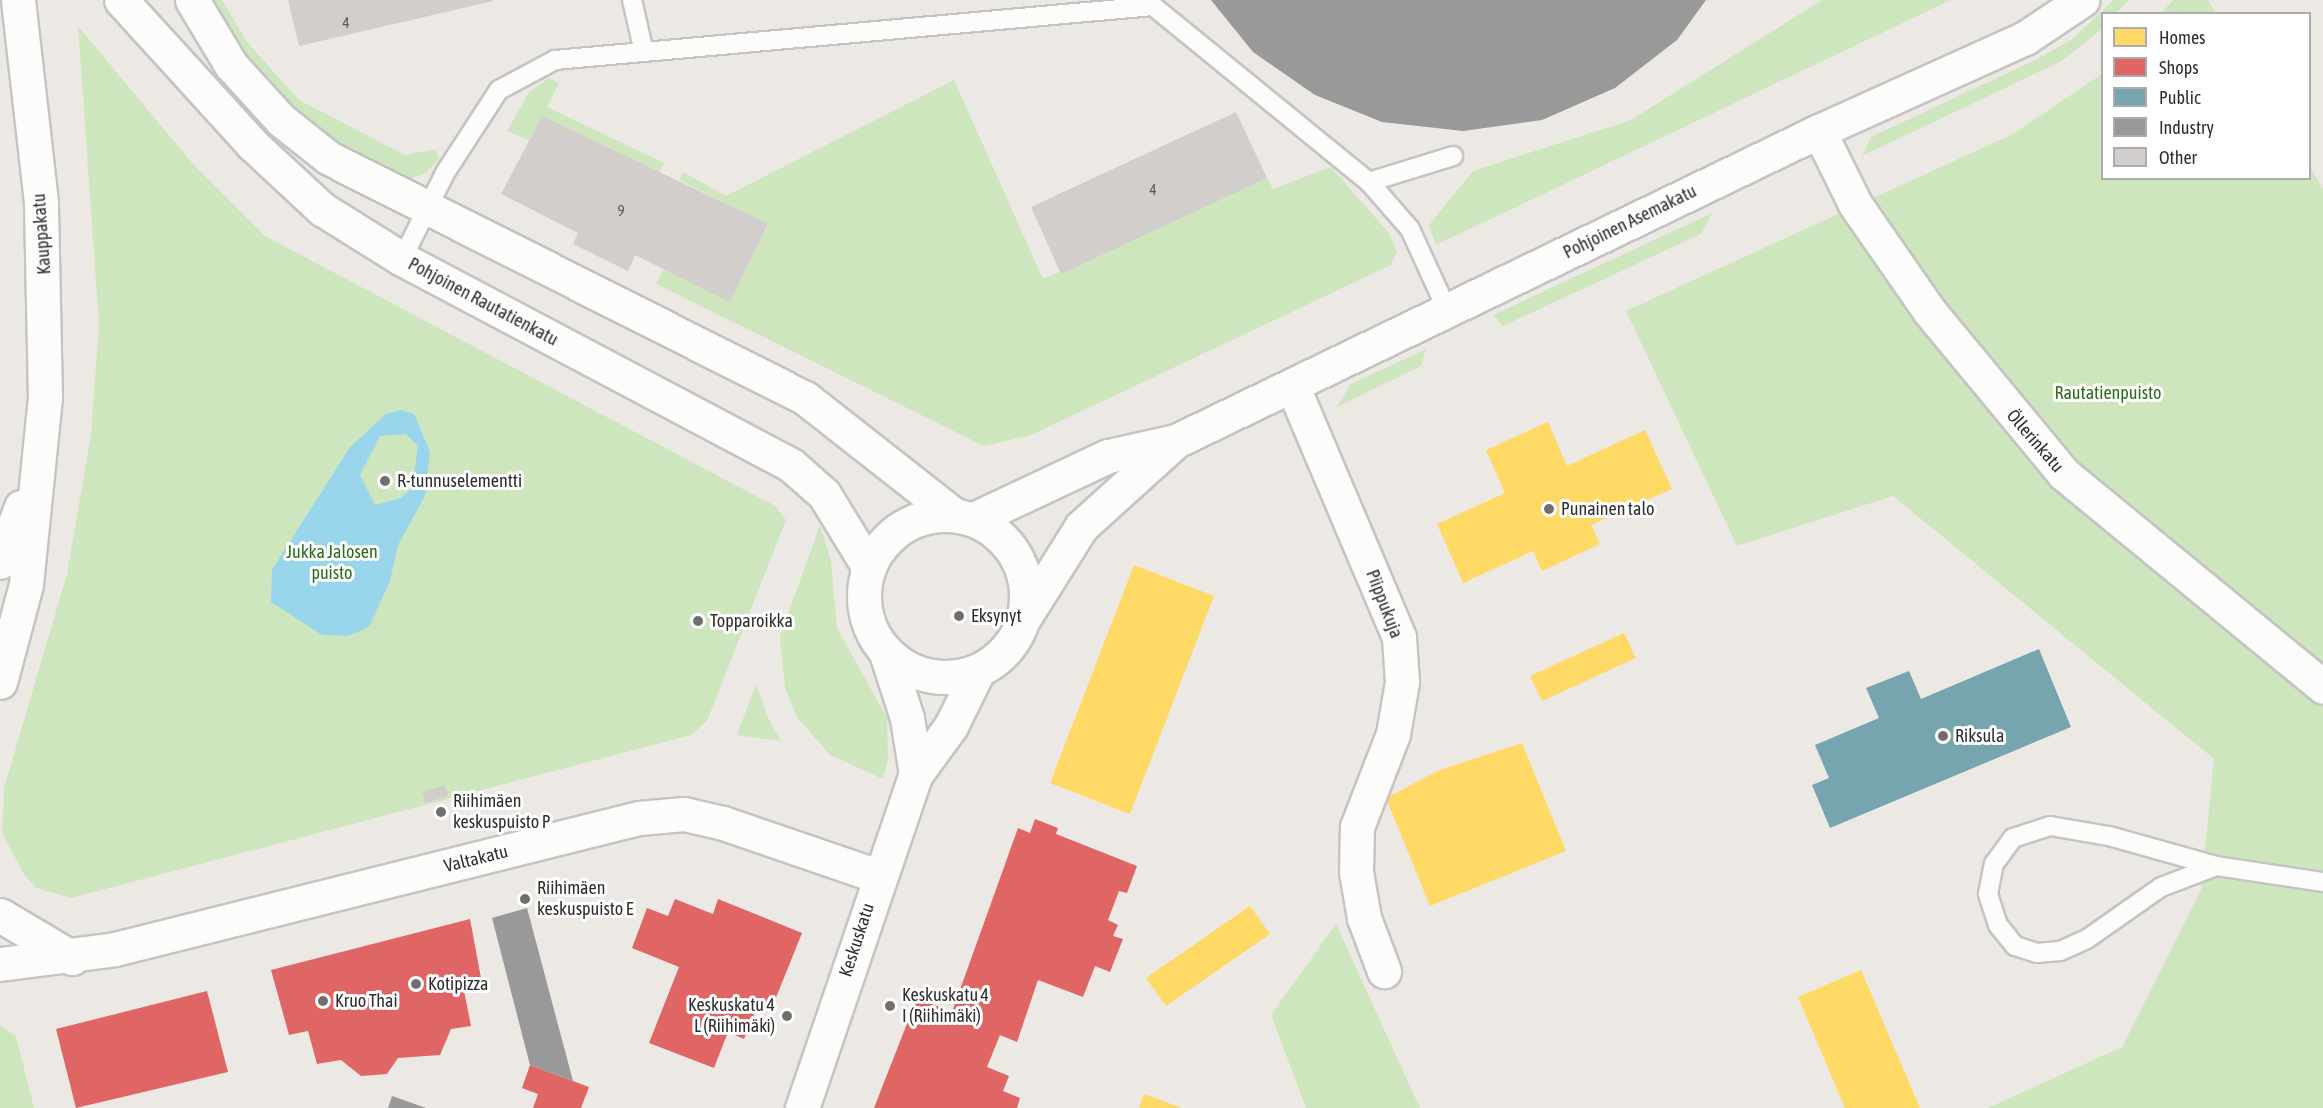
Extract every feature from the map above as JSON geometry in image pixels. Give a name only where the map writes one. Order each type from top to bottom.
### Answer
[{"type":"street","name":"Kauppakatu","points":[[0,682],[26,584],[35,469],[45,398],[41,202],[18,0]]},
{"type":"street","name":"Pohjoinen Rautatienkatu","points":[[121,0],[290,179],[322,209],[402,259],[791,465],[824,494],[868,566]]},
{"type":"street","points":[[192,0],[231,65],[281,120],[329,158],[426,209],[805,398],[963,517],[1012,549],[1023,572],[1023,620],[1013,641],[978,671],[930,677],[886,653],[865,613],[868,566],[882,543],[902,526],[927,516],[963,517]]},
{"type":"street","name":"Pohjoinen Asemakatu","points":[[963,517],[1108,456],[1176,441],[1819,131],[2025,38],[2082,0]]},
{"type":"street","name":"Öllerinkatu","points":[[1819,131],[1843,185],[1930,312],[2064,474],[2323,687]]},
{"type":"street","name":"Piippukuja","points":[[1292,385],[1399,637],[1402,682],[1393,734],[1357,827],[1356,872],[1364,918],[1384,971]]},
{"type":"street","name":"Pohjoinen Asemakatu","points":[[1023,620],[1081,527],[1176,441]]},
{"type":"street","name":"Kauppakatu","points":[[0,562],[35,469]]},
{"type":"street","name":"Keskuskatu","points":[[886,653],[907,718],[916,774]]},
{"type":"street","name":"Keskuskatu","points":[[802,1108],[878,876],[916,774],[951,726],[978,671]]},
{"type":"street","name":"Valtakatu","points":[[0,964],[72,958],[639,818],[684,814],[723,823],[878,876]]},
{"type":"street","points":[[0,915],[72,958]]},
{"type":"lane","points":[[632,0],[644,52]]},
{"type":"lane","points":[[402,259],[426,209],[499,90],[555,60],[1153,6],[1370,182],[1410,229],[1447,310]]},
{"type":"lane","points":[[1370,182],[1453,156]]},
{"type":"lane","points":[[2216,866],[2161,887],[2060,951],[2037,952],[2015,946],[1998,926],[1988,894],[1994,864],[2013,838],[2050,826],[2109,836],[2216,866],[2323,882]]},
{"type":"green space","points":[[212,0],[222,0],[247,42],[299,100],[405,155],[436,149],[439,159],[424,174],[406,180],[318,132],[262,77],[233,42]]},
{"type":"green space","points":[[1822,0],[1951,0],[1436,245],[1429,225],[1473,171],[1631,120]]},
{"type":"green space","points":[[2114,0],[2129,0],[2117,12],[2101,12]]},
{"type":"green space","points":[[2173,0],[2208,0],[2215,12],[2162,12]]},
{"type":"green space","points":[[2101,12],[2101,30],[2060,62],[1862,156],[1871,137],[2037,59],[2071,40]]},
{"type":"green space","name":"Jukka Jalosen puisto","points":[[78,26],[192,163],[265,236],[775,506],[786,520],[707,721],[691,735],[71,898],[36,888],[25,876],[2,833],[4,788],[67,574],[91,434],[99,324]]},
{"type":"green space","name":"Rautatienpuisto","points":[[2101,75],[2101,180],[2311,180],[2311,169],[2323,189],[2323,1108],[1988,1108],[2122,1047],[2201,890],[2214,759],[1893,496],[1737,546],[1626,311],[2013,134]]},
{"type":"green space","points":[[549,78],[559,83],[547,107],[664,163],[658,175],[542,116],[529,140],[507,131],[529,92]]},
{"type":"green space","points":[[954,80],[1043,279],[1267,178],[1273,189],[1331,167],[1389,233],[1397,252],[1391,265],[1031,435],[984,446],[656,284],[664,269],[730,301],[768,225],[679,180],[683,172],[726,196]]},
{"type":"green space","points":[[1712,213],[1701,234],[1503,326],[1493,315]]},
{"type":"green space","points":[[1426,349],[1421,366],[1337,407],[1351,384]]},
{"type":"green space","points":[[820,525],[831,561],[837,628],[887,718],[888,760],[883,779],[830,755],[797,717],[785,688],[780,636]]},
{"type":"green space","points":[[756,684],[769,720],[781,741],[737,735]]},
{"type":"green space","points":[[1336,924],[1420,1108],[1306,1108],[1271,1015]]},
{"type":"green space","points":[[0,1025],[16,1036],[34,1108],[0,1108]]},
{"type":"water","points":[[401,410],[414,414],[430,452],[425,496],[398,545],[390,581],[369,627],[348,636],[322,635],[271,602],[272,570],[350,447],[386,414]],"holes":[[[406,434],[418,446],[412,488],[401,498],[375,505],[360,475],[380,436]]]},
{"type":"building: Homes","name":"Punainen talo","points":[[1548,422],[1567,466],[1645,430],[1672,489],[1591,525],[1600,544],[1542,571],[1533,551],[1463,583],[1437,524],[1505,493],[1486,450]]},
{"type":"building: Homes","points":[[1134,565],[1214,596],[1130,814],[1050,783]]},
{"type":"building: Homes","points":[[1624,633],[1636,658],[1542,701],[1530,676]]},
{"type":"building: Homes","points":[[1522,743],[1566,851],[1430,906],[1386,798],[1440,770]]},
{"type":"building: Homes","points":[[1250,906],[1270,934],[1166,1006],[1146,978]]},
{"type":"building: Homes","points":[[1861,970],[1920,1108],[1845,1108],[1798,997]]},
{"type":"building: Homes","points":[[1144,1094],[1182,1108],[1139,1108]]},
{"type":"building: Shops","points":[[1035,819],[1058,828],[1056,834],[1137,866],[1127,893],[1119,891],[1108,920],[1118,925],[1113,936],[1123,939],[1110,972],[1095,966],[1083,997],[1038,980],[1017,1042],[1000,1035],[987,1067],[1009,1076],[1003,1091],[1020,1098],[1017,1108],[874,1108],[917,998],[952,1012],[1018,828],[1030,833]]},
{"type":"building: Shops","points":[[675,899],[713,914],[718,899],[802,933],[773,1005],[760,1000],[744,1039],[728,1032],[714,1068],[649,1043],[679,967],[632,948],[647,908],[668,916]]},
{"type":"building: Shops","points":[[470,919],[481,978],[462,981],[471,1026],[451,1029],[440,1055],[398,1058],[387,1074],[361,1076],[341,1060],[317,1064],[308,1031],[289,1035],[271,970]]},
{"type":"building: Shops","points":[[207,991],[228,1072],[76,1108],[56,1029]]},
{"type":"building: Shops","points":[[530,1065],[589,1087],[581,1108],[533,1108],[538,1094],[522,1088]]},
{"type":"building: Public","name":"Riksula","points":[[2039,649],[2071,727],[1830,828],[1812,785],[1829,778],[1815,745],[1879,718],[1866,688],[1909,671],[1921,699]]},
{"type":"building: Industry","points":[[1211,0],[1706,0],[1677,40],[1615,88],[1542,120],[1463,131],[1382,122],[1315,95],[1253,52]]},
{"type":"building: Industry","points":[[527,908],[573,1081],[530,1065],[492,918]]},
{"type":"building: Industry","points":[[392,1096],[426,1108],[388,1108]]},
{"type":"building: Other","points":[[288,0],[493,0],[493,1],[299,46]]},
{"type":"building: Other","points":[[1236,112],[1267,178],[1061,274],[1031,207]]},
{"type":"building: Other","points":[[542,116],[768,224],[730,302],[635,255],[628,271],[573,244],[578,233],[501,194]]},
{"type":"building: Other","points":[[445,785],[448,796],[425,803],[422,792]]},
{"type":"place","name":"R-tunnuselementti","points":[[385,481]]},
{"type":"place","name":"Punainen talo","points":[[1549,509]]},
{"type":"place","name":"Eksynyt","points":[[959,616]]},
{"type":"place","name":"Topparoikka","points":[[698,621]]},
{"type":"place","name":"Riksula","points":[[1943,736]]},
{"type":"place","name":"Riihimäen keskuspuisto P","points":[[441,812]]},
{"type":"place","name":"Riihimäen keskuspuisto E","points":[[525,899]]},
{"type":"place","name":"Kotipizza","points":[[416,984]]},
{"type":"place","name":"Kruo Thai","points":[[323,1001]]},
{"type":"place","name":"Keskuskatu 4 I (Riihimäki)","points":[[890,1006]]},
{"type":"place","name":"Keskuskatu 4 L (Riihimäki)","points":[[787,1016]]}]
